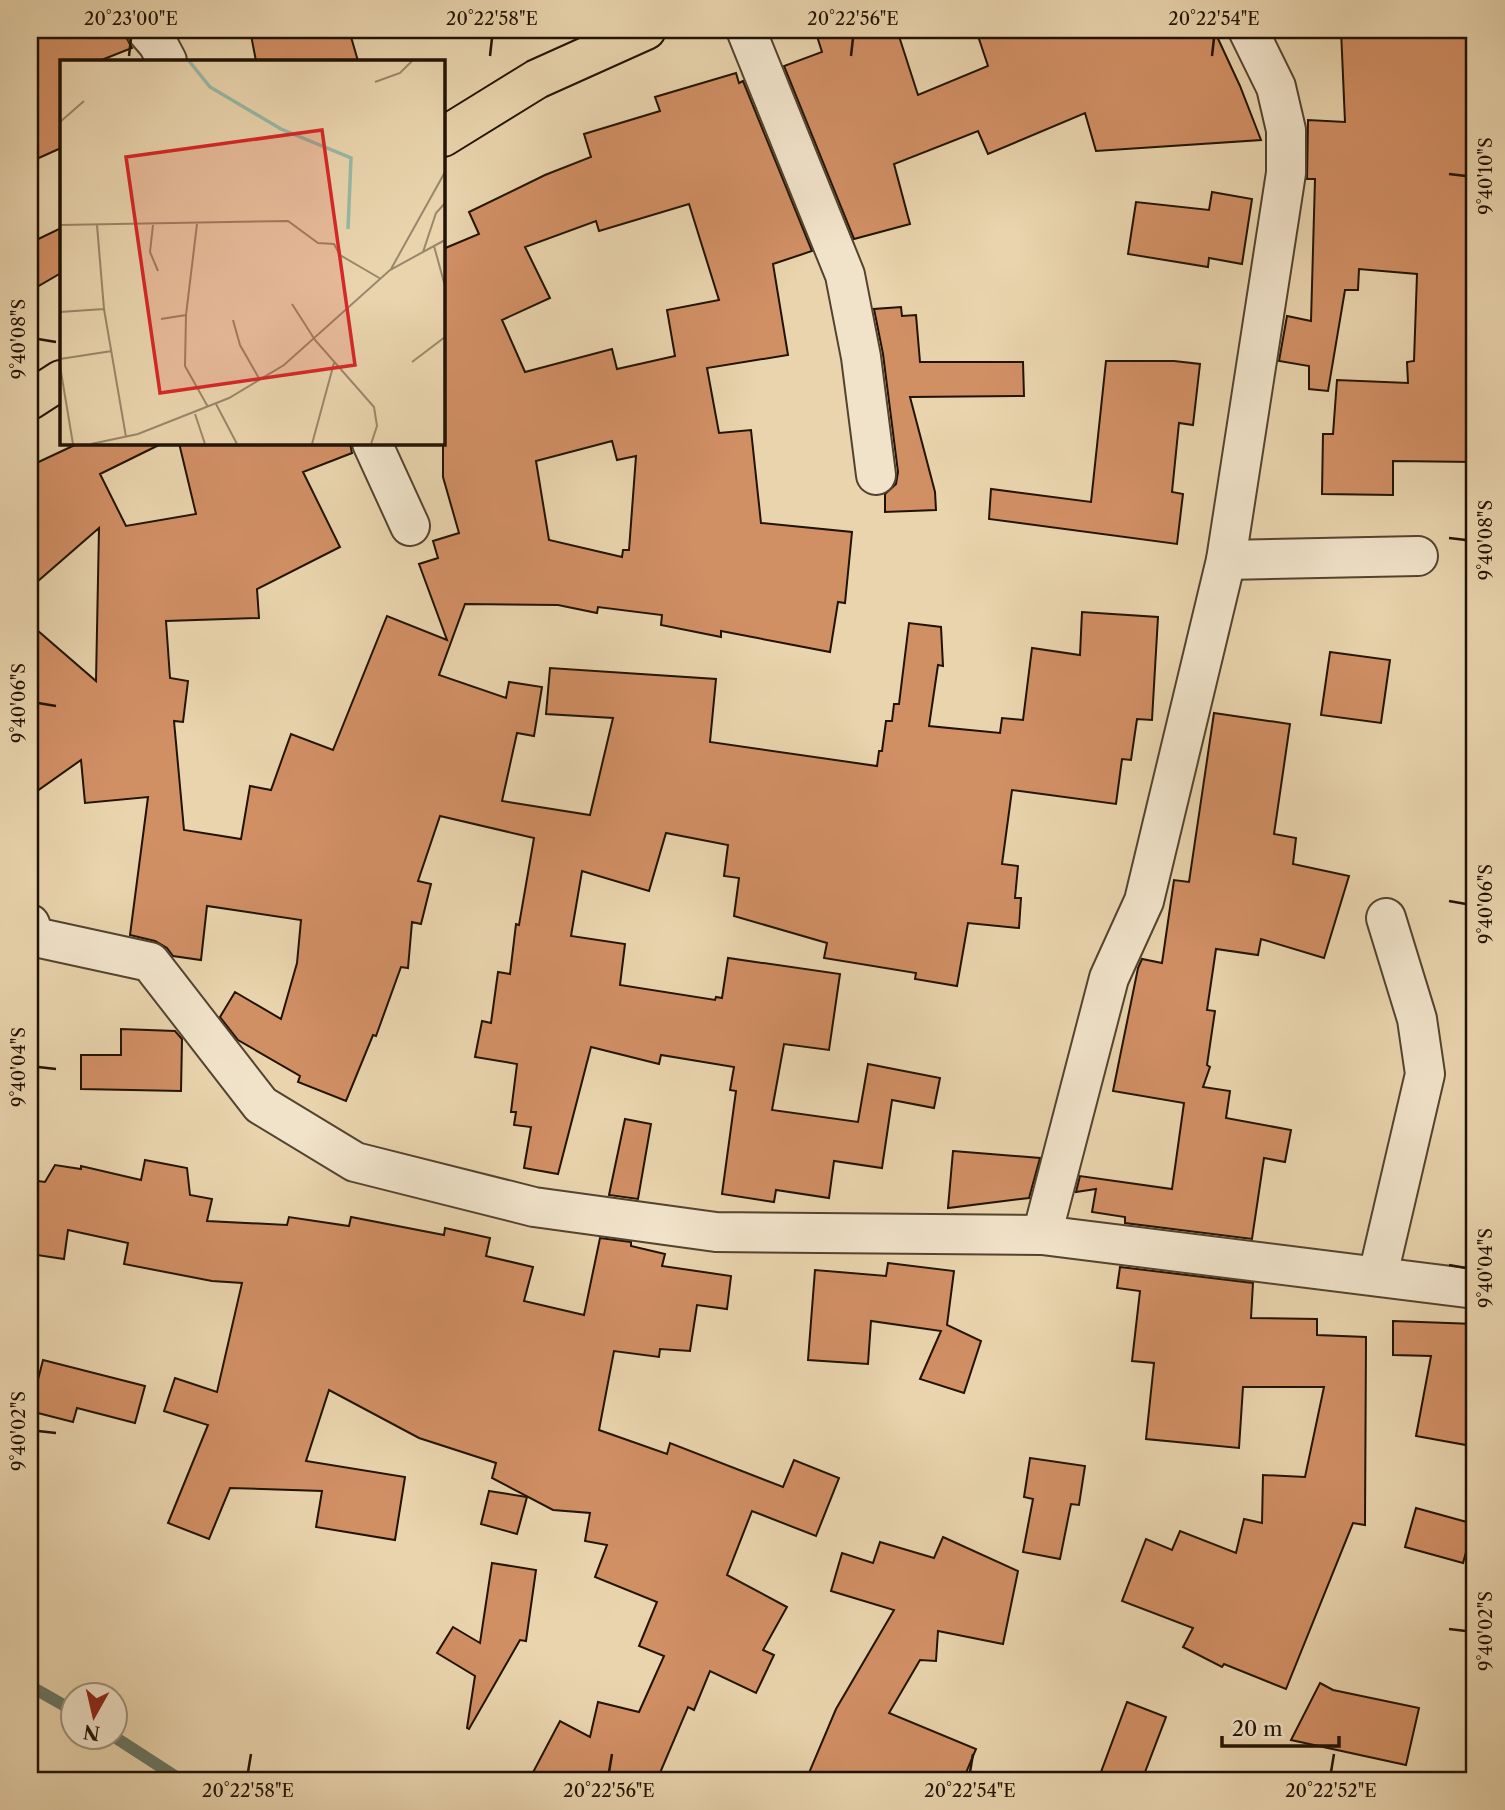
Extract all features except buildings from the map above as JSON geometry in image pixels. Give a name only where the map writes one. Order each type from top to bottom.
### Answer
[{"type":"main road","points":[[444,136],[537,79],[646,30]]},
{"type":"main road","points":[[30,400],[60,381]]},
{"type":"street","points":[[746,30],[845,275],[861,357],[876,475]]},
{"type":"street","points":[[1042,1235],[1109,978],[1144,901],[1226,560],[1286,173],[1286,130],[1276,88],[1248,30]]},
{"type":"street","points":[[372,444],[410,526]]},
{"type":"street","points":[[1226,560],[1418,556]]},
{"type":"street","points":[[1378,1275],[1425,1074],[1417,1019],[1386,918]]},
{"type":"street","points":[[30,924],[36,937],[150,962],[261,1105],[355,1162],[534,1207],[716,1232],[1042,1235],[1475,1289]]},
{"type":"waterway","points":[[30,1686],[60,1703]]},
{"type":"waterway","points":[[130,1747],[181,1780]]}]
